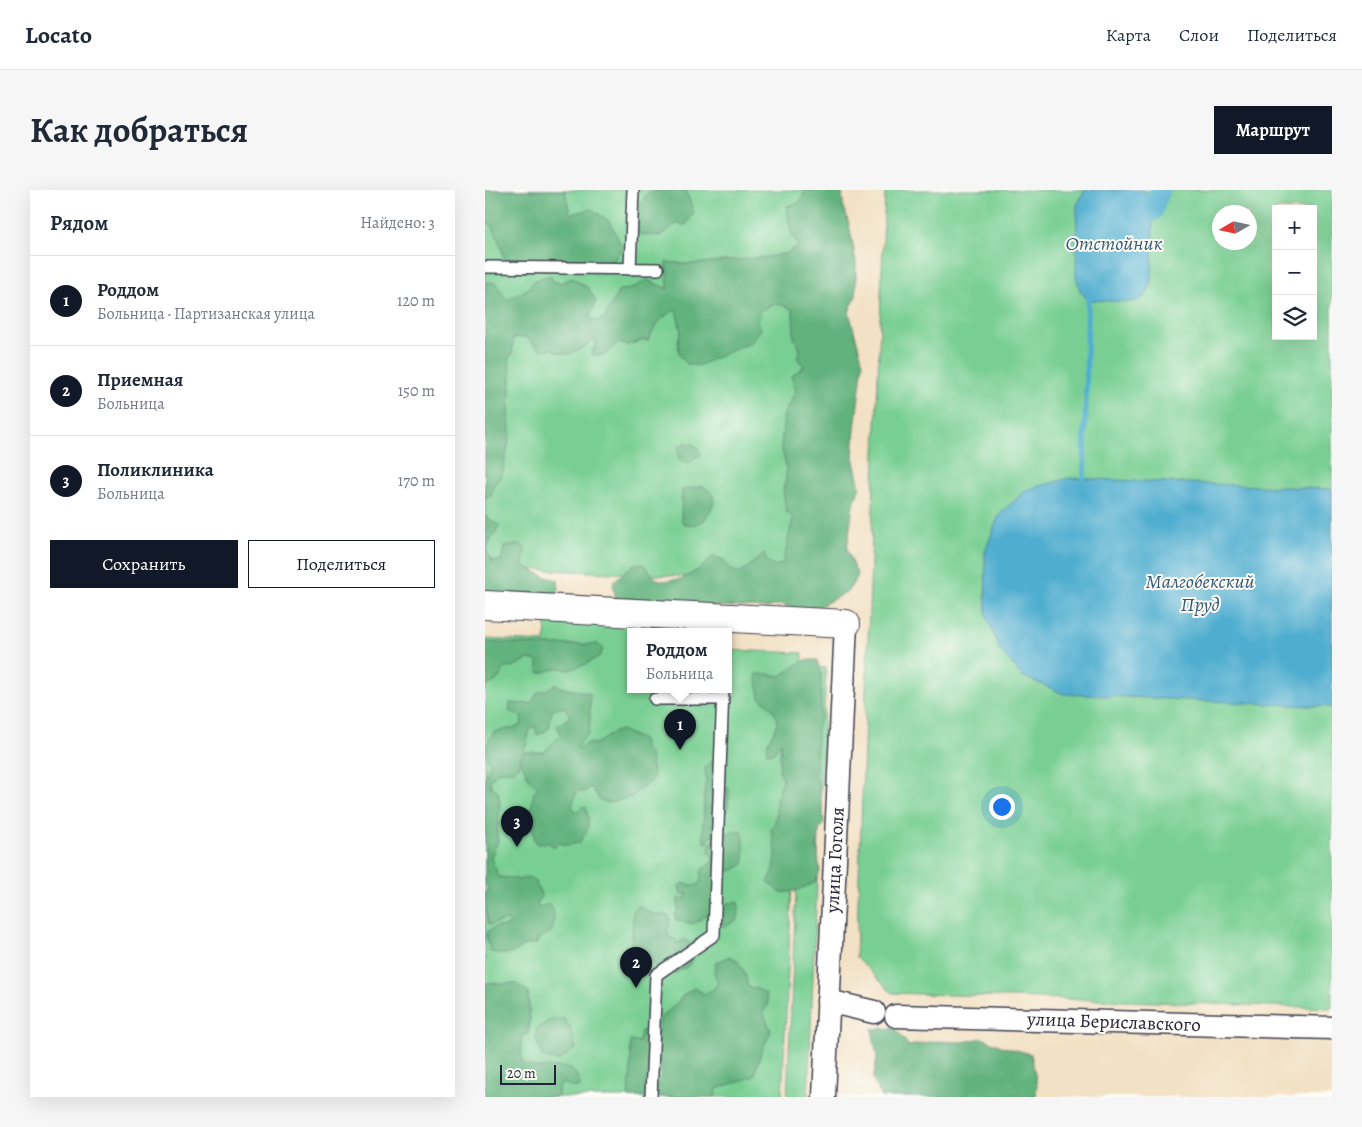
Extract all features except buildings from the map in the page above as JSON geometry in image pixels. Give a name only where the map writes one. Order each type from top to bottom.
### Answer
[{"type":"street","points":[[485,605],[725,624],[846,624]]},
{"type":"street","name":"улица Гоголя","points":[[824,1097],[846,624]]},
{"type":"street","name":"улица Бериславского","points":[[829,1002],[885,1014],[1332,1028]]},
{"type":"lane","points":[[631,269],[633,190]]},
{"type":"lane","points":[[485,267],[658,269]]},
{"type":"lane","points":[[651,1097],[656,975],[714,935],[723,694],[655,699]]},
{"type":"green space","points":[[485,190],[824,190],[807,582],[485,567]]},
{"type":"green space","points":[[485,190],[565,190],[570,214],[592,209],[610,222],[622,247],[613,262],[574,263],[515,271],[504,257],[491,224],[485,223]]},
{"type":"green space","points":[[655,190],[686,191],[694,212],[686,225],[676,224],[660,236],[634,231],[626,215],[637,209],[647,194]]},
{"type":"green space","points":[[806,190],[842,190],[843,204],[856,262],[856,296],[849,312],[863,363],[853,457],[860,487],[853,506],[847,549],[858,576],[848,591],[813,610],[788,607],[782,604],[767,608],[616,602],[613,582],[634,564],[644,564],[655,578],[662,581],[682,579],[700,569],[713,556],[724,560],[729,569],[741,573],[764,553],[767,561],[774,566],[783,563],[793,518],[786,511],[783,490],[786,479],[786,466],[781,447],[784,414],[796,390],[791,377],[804,366],[797,358],[800,349],[794,338],[793,310],[777,304],[761,311],[758,320],[761,329],[751,343],[698,366],[687,364],[679,352],[678,341],[681,331],[676,310],[659,322],[648,341],[645,340],[628,345],[617,343],[603,355],[591,354],[597,341],[593,340],[584,347],[569,354],[559,353],[552,349],[540,350],[526,337],[513,338],[512,354],[509,358],[511,379],[510,435],[502,475],[493,486],[491,497],[485,498],[485,282],[496,283],[506,300],[528,289],[535,280],[550,275],[553,281],[560,283],[573,278],[589,289],[596,302],[589,318],[598,321],[605,317],[619,290],[631,289],[647,280],[668,289],[666,262],[691,264],[767,257],[787,253],[798,246],[791,232],[787,206],[799,203]]},
{"type":"green space","points":[[885,190],[1332,190],[1332,1008],[892,993],[856,957]]},
{"type":"green space","points":[[685,443],[695,446],[701,455],[689,464],[679,460],[678,446]]},
{"type":"green space","points":[[703,486],[710,491],[714,498],[713,505],[704,521],[689,526],[683,523],[681,519],[682,490]]},
{"type":"green space","points":[[485,516],[500,526],[486,550],[493,562],[501,560],[504,547],[521,544],[526,550],[522,565],[546,577],[558,580],[559,590],[552,597],[485,593]]},
{"type":"green space","points":[[546,615],[661,620],[660,628],[627,628],[627,693],[732,693],[732,650],[803,653],[782,1097],[485,1097],[485,639],[545,642]]},
{"type":"green space","points":[[485,642],[541,645],[598,644],[603,649],[600,656],[586,664],[568,670],[559,668],[540,673],[538,663],[527,659],[516,665],[504,668],[498,680],[485,686]]},
{"type":"green space","points":[[805,660],[817,660],[821,673],[821,716],[817,729],[816,773],[824,824],[819,830],[817,846],[820,872],[815,882],[796,891],[780,893],[768,882],[774,870],[776,853],[771,829],[776,820],[776,802],[783,778],[779,772],[781,742],[773,753],[767,753],[768,741],[776,728],[777,718],[771,708],[760,698],[756,674],[780,676]]},
{"type":"green space","points":[[806,667],[826,668],[808,1097],[787,1097]]},
{"type":"green space","points":[[556,684],[563,688],[590,693],[589,731],[577,746],[579,748],[588,743],[596,744],[612,733],[621,730],[643,740],[645,750],[650,755],[654,776],[651,782],[632,797],[609,803],[600,800],[590,786],[585,792],[577,790],[572,806],[576,812],[582,807],[586,807],[588,822],[587,830],[579,843],[567,845],[559,843],[555,847],[548,843],[537,844],[530,818],[534,791],[538,788],[529,780],[521,760],[525,752],[544,752],[561,734],[557,726],[570,717],[565,707],[553,710],[549,720],[550,727],[544,732],[537,735],[535,726],[530,729],[526,746],[519,760],[520,766],[510,771],[499,771],[490,780],[491,786],[498,792],[500,804],[498,841],[491,859],[499,877],[519,880],[526,877],[531,878],[536,883],[541,897],[537,902],[538,908],[550,904],[552,907],[554,914],[552,931],[538,939],[537,944],[524,945],[513,953],[494,953],[490,951],[488,931],[496,927],[508,926],[510,922],[506,920],[490,925],[486,908],[485,894],[489,889],[485,884],[485,776],[490,764],[487,755],[487,744],[494,732],[520,726],[522,722],[521,716],[509,711],[510,703],[531,704],[538,692]]},
{"type":"green space","points":[[717,761],[723,786],[729,789],[728,810],[722,816],[723,834],[741,830],[744,837],[744,864],[725,872],[722,881],[720,904],[738,901],[739,909],[738,919],[725,927],[717,920],[705,916],[697,922],[691,923],[676,920],[675,914],[678,911],[678,899],[687,898],[687,894],[681,894],[679,886],[682,883],[696,886],[700,883],[702,869],[714,861],[709,853],[710,844],[715,840],[714,836],[711,836],[707,843],[704,842],[704,794],[706,781],[705,767],[710,762]]},
{"type":"green space","points":[[641,906],[647,912],[669,916],[670,922],[667,932],[670,938],[675,939],[677,944],[684,939],[690,943],[693,958],[687,967],[673,974],[656,969],[654,964],[641,956],[636,959],[631,956],[633,912],[637,907]]},
{"type":"green space","points":[[729,956],[737,960],[745,973],[748,987],[756,988],[766,994],[768,1005],[763,1012],[771,1031],[761,1052],[754,1076],[717,1089],[715,1097],[628,1097],[631,1068],[630,1041],[639,1042],[641,1031],[649,1029],[651,1040],[647,1053],[648,1076],[644,1087],[657,1087],[662,1075],[657,1056],[656,1040],[661,1017],[694,988],[705,994],[714,989],[718,982],[714,973],[716,963]]},
{"type":"green space","points":[[485,983],[517,984],[528,991],[530,1020],[528,1034],[521,1037],[522,1062],[532,1067],[568,1068],[577,1077],[580,1086],[572,1087],[565,1083],[558,1087],[558,1097],[485,1097]]},
{"type":"green space","points":[[552,1019],[564,1019],[570,1028],[576,1048],[559,1061],[543,1057],[536,1040],[536,1029]]},
{"type":"green space","points":[[895,1028],[909,1046],[934,1041],[963,1042],[982,1038],[1004,1047],[1031,1054],[1037,1085],[1036,1097],[882,1097],[873,1080],[877,1057],[872,1029]]},
{"type":"water","name":"Отстойник","points":[[1087,190],[1143,190],[1149,195],[1153,211],[1152,282],[1145,296],[1133,302],[1088,300],[1080,291],[1076,275],[1077,205]]},
{"type":"water","name":"Малгобекский Пруд","points":[[1069,478],[1332,489],[1332,707],[1064,694],[1022,676],[1000,650],[986,614],[985,551],[999,515],[1026,490]]},
{"type":"waterway","points":[[1153,211],[1160,190]]},
{"type":"waterway","points":[[1084,479],[1088,300]]},
{"type":"place","name":"Роддом","points":[[680,750]]},
{"type":"place","name":"Поликлиника","points":[[517,847]]},
{"type":"place","name":"Приемная","points":[[636,988]]}]
